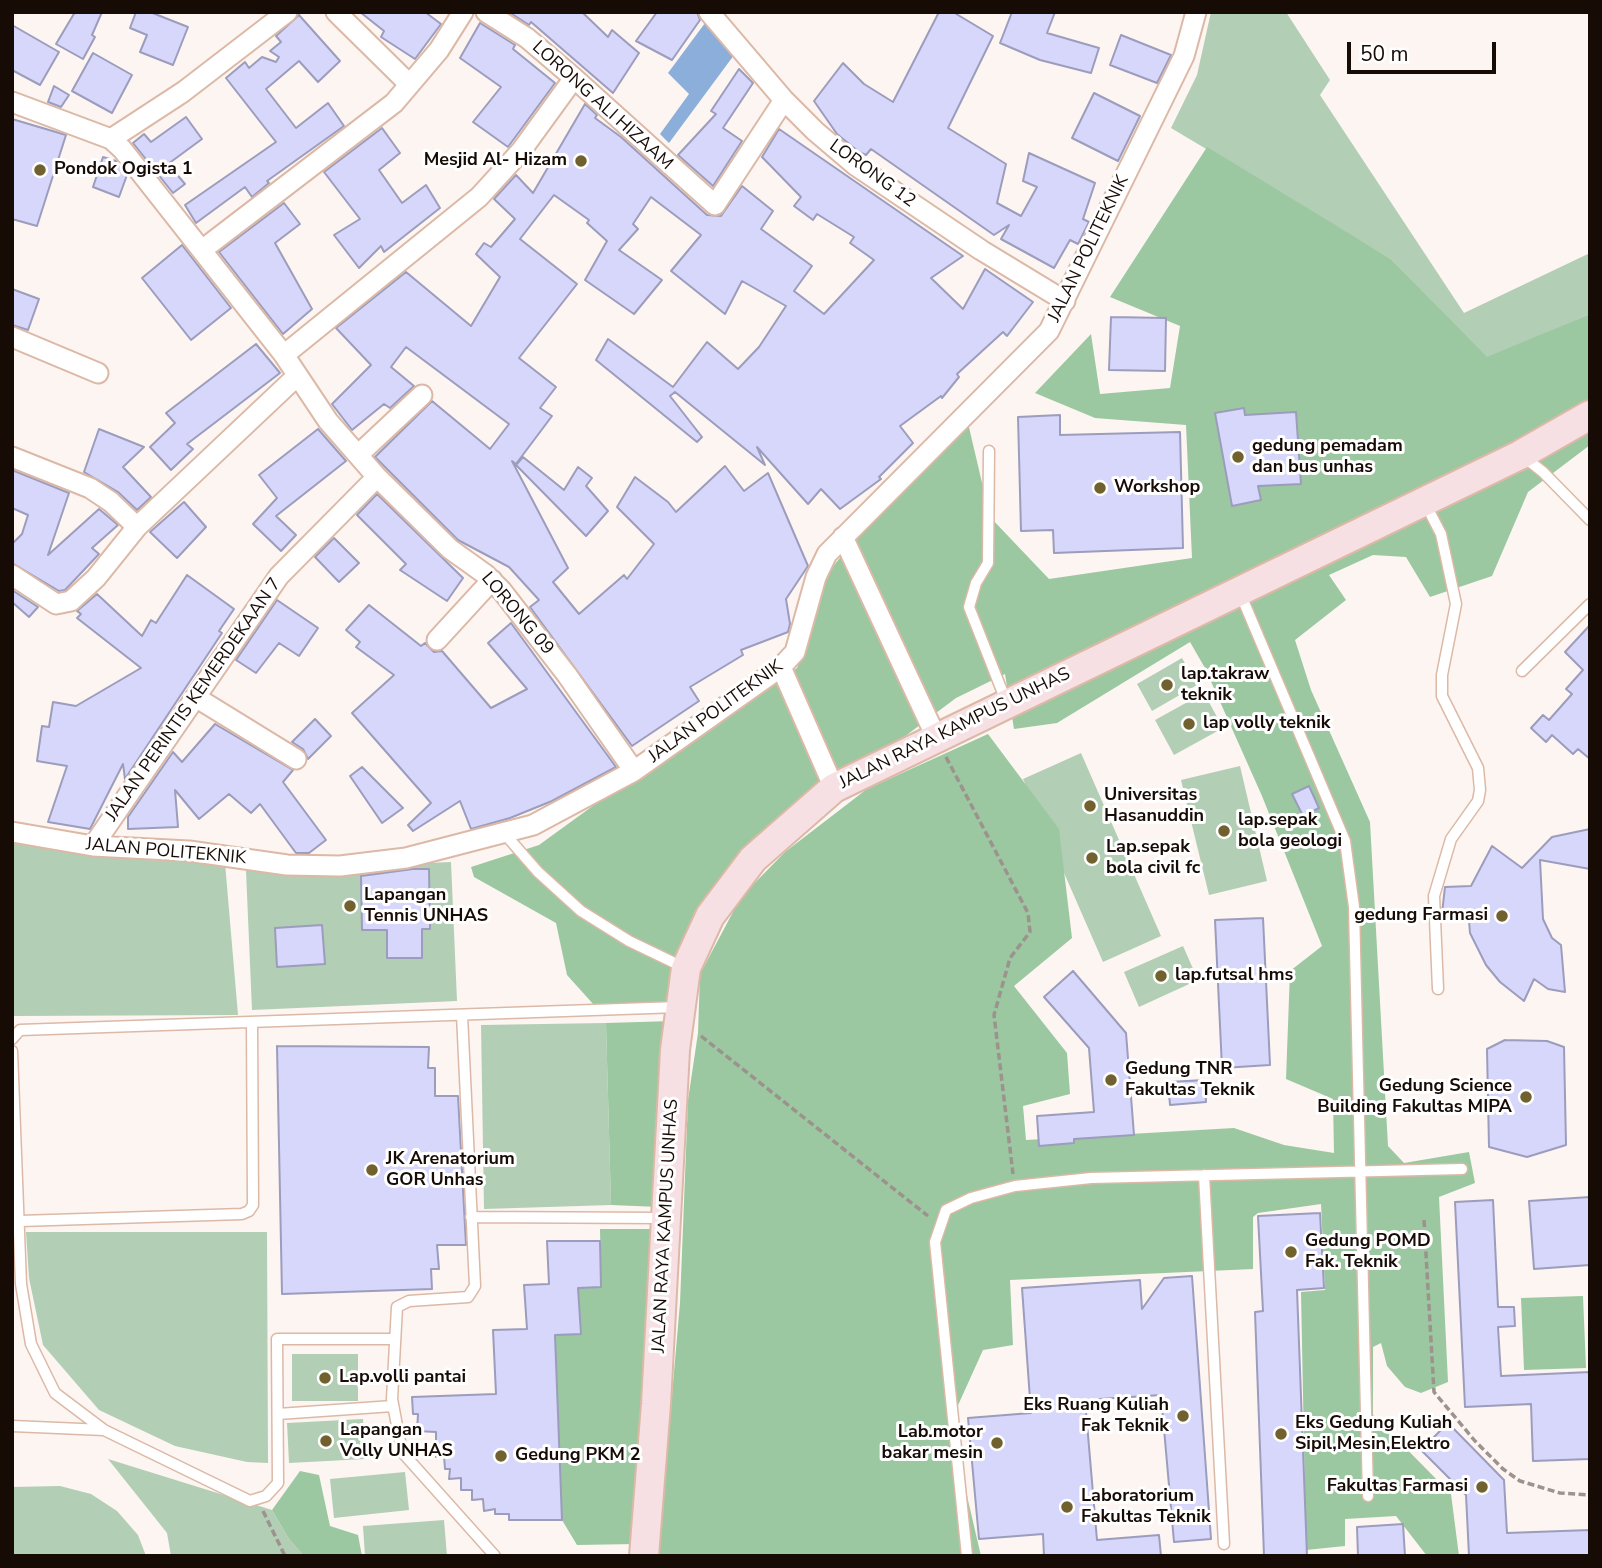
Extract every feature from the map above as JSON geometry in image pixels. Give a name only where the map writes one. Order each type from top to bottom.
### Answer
[{"type":"street","points":[[111,139],[183,92],[286,12]]},
{"type":"street","points":[[336,12],[409,85]]},
{"type":"street","points":[[202,250],[394,103],[439,50],[463,12]]},
{"type":"street","name":"LORONG ALI HIZAAM","points":[[486,12],[527,38],[715,205],[784,100]]},
{"type":"street","name":"LORONG 12","points":[[709,12],[784,100],[814,131],[855,165],[981,250],[1065,301]]},
{"type":"street","name":"JALAN POLITEKNIK","points":[[12,832],[93,846],[189,850],[287,865],[341,866],[406,858],[533,825],[634,771],[781,667],[795,652],[816,577],[827,554],[1049,331],[1184,56],[1196,12]]},
{"type":"street","points":[[284,355],[480,197],[521,151],[574,78]]},
{"type":"street","points":[[12,102],[111,139],[132,160],[284,355],[328,421],[377,477]]},
{"type":"street","points":[[14,344],[98,373]]},
{"type":"street","points":[[12,575],[56,604],[68,603],[96,578],[137,527],[298,376]]},
{"type":"street","points":[[358,455],[422,395]]},
{"type":"street","name":"JALAN RAYA KAMPUS UNHAS","points":[[644,1556],[680,1012],[686,968],[710,916],[753,859],[834,788],[1006,702],[1240,593],[1520,455],[1590,415]]},
{"type":"street","points":[[12,457],[90,488],[111,502],[137,527]]},
{"type":"street","name":"LORONG 09","points":[[377,477],[450,548],[492,580],[567,675],[634,771]]},
{"type":"street","name":"JALAN PERINTIS KEMERDEKAAN 7","points":[[93,846],[279,576],[377,477]]},
{"type":"street","points":[[843,537],[936,737]]},
{"type":"street","points":[[437,640],[492,580]]},
{"type":"street","points":[[781,667],[834,788]]},
{"type":"street","points":[[197,698],[296,759]]},
{"type":"lane","points":[[989,451],[988,563],[976,583],[969,607],[1006,702]]},
{"type":"lane","points":[[1520,455],[1543,472],[1590,520]]},
{"type":"lane","points":[[1424,502],[1441,534],[1456,604],[1442,675],[1442,696],[1478,768],[1480,790],[1478,801],[1451,839],[1434,896],[1438,989]]},
{"type":"lane","points":[[1240,593],[1345,841],[1354,907],[1368,1496]]},
{"type":"lane","points":[[1522,671],[1590,604]]},
{"type":"lane","points":[[504,832],[538,872],[581,911],[629,941],[686,968]]},
{"type":"lane","points":[[12,1039],[20,1030],[462,1015],[680,1012]]},
{"type":"lane","points":[[462,1015],[475,1286],[468,1297],[402,1303],[397,1307],[393,1406],[402,1452],[495,1556]]},
{"type":"lane","points":[[20,1221],[242,1214],[249,1211],[253,1205],[252,1022]]},
{"type":"lane","points":[[12,1051],[21,1284],[31,1344],[55,1393],[104,1430],[250,1502],[258,1500],[273,1491],[278,1483],[277,1339],[394,1339]]},
{"type":"lane","points":[[967,1556],[935,1242],[946,1210],[971,1198],[1015,1185],[1091,1178],[1462,1169]]},
{"type":"lane","points":[[1204,1175],[1224,1544]]},
{"type":"lane","points":[[471,1217],[666,1218]]},
{"type":"lane","points":[[278,1414],[393,1406]]},
{"type":"lane","points":[[12,1426],[104,1430]]},
{"type":"path","points":[[936,737],[1028,913],[1030,932],[1010,958],[994,1015],[1015,1185]]},
{"type":"path","points":[[680,1012],[941,1226]]},
{"type":"path","points":[[1423,1220],[1434,1392],[1475,1441],[1503,1469],[1520,1481],[1560,1493],[1590,1495]]},
{"type":"path","points":[[258,1500],[285,1556]]},
{"type":"green space","points":[[1211,12],[1286,12],[1330,80],[1320,95],[1464,313],[1590,253],[1590,314],[1487,358],[1391,259],[1171,128],[1197,75]]},
{"type":"green space","points":[[1207,147],[1391,259],[1487,357],[1590,314],[1590,445],[1528,492],[1492,576],[1430,597],[1406,557],[1373,555],[1329,575],[1346,600],[1295,640],[1311,690],[1370,822],[1388,1146],[1404,1163],[1469,1152],[1475,1183],[1439,1197],[1448,1382],[1421,1393],[1405,1387],[1387,1366],[1381,1343],[1373,1347],[1373,1415],[1451,1494],[1459,1556],[1427,1556],[1396,1516],[1345,1519],[1345,1546],[1306,1550],[1301,1292],[1325,1290],[1321,1204],[1258,1213],[1253,1217],[1253,1269],[1010,1280],[1013,1345],[983,1350],[950,1423],[981,1556],[658,1556],[680,1303],[688,1100],[698,1033],[700,974],[741,897],[785,852],[867,789],[988,734],[1059,829],[1072,938],[1014,986],[1067,1053],[1070,1094],[1023,1106],[1026,1140],[1234,1128],[1284,1145],[1334,1153],[1333,1099],[1286,1079],[1290,971],[1322,946],[1262,796],[1205,668],[1190,642],[1057,723],[1014,729],[1005,674],[956,698],[904,737],[826,786],[772,838],[677,1001],[594,1005],[567,975],[556,923],[474,877],[471,867],[539,845],[634,776],[797,668],[829,572],[872,516],[968,423],[990,517],[1049,579],[1192,558],[1186,425],[1095,418],[1035,393],[1091,334],[1100,394],[1170,388],[1180,326],[1110,297]]},
{"type":"green space","name":"lap.takraw teknik","points":[[1182,658],[1197,685],[1152,711],[1137,684]]},
{"type":"green space","name":"lap volly teknik","points":[[1204,693],[1223,728],[1174,755],[1155,720]]},
{"type":"green space","name":"Lap.sepak bola civil fc","points":[[1081,753],[1161,936],[1103,962],[1023,779]]},
{"type":"green space","name":"lap.sepak bola geologi","points":[[1240,766],[1267,881],[1209,895],[1181,780]]},
{"type":"green space","points":[[12,837],[147,860],[225,863],[238,1015],[12,1016]]},
{"type":"green space","name":"Lapangan Tennis UNHAS","points":[[451,862],[457,1001],[252,1010],[246,871]]},
{"type":"green space","name":"lap.futsal hms","points":[[1183,946],[1198,980],[1139,1007],[1124,972]]},
{"type":"green space","points":[[673,1021],[659,1207],[611,1205],[606,1023]]},
{"type":"green space","points":[[606,1023],[611,1205],[484,1209],[481,1025]]},
{"type":"green space","points":[[600,1229],[654,1229],[636,1544],[577,1545],[562,1520],[555,1335],[581,1334],[578,1288],[601,1287]]},
{"type":"green space","points":[[26,1232],[267,1232],[268,1463],[247,1462],[175,1446],[99,1410],[43,1345],[29,1278]]},
{"type":"green space","points":[[1583,1296],[1586,1368],[1524,1370],[1521,1298]]},
{"type":"green space","name":"Lap.volli pantai","points":[[292,1354],[358,1354],[358,1401],[292,1401]]},
{"type":"green space","name":"Lapangan Volly UNHAS","points":[[363,1419],[365,1459],[289,1463],[287,1423]]},
{"type":"green space","points":[[108,1459],[272,1510],[289,1539],[304,1556],[171,1556],[167,1533]]},
{"type":"green space","points":[[300,1471],[319,1475],[330,1526],[358,1535],[362,1556],[304,1556],[289,1539],[272,1510]]},
{"type":"green space","name":"Lapangan Volly UNHAS","points":[[405,1472],[409,1510],[334,1518],[330,1479]]},
{"type":"green space","points":[[60,1486],[91,1494],[117,1511],[138,1535],[146,1556],[12,1556],[12,1487]]},
{"type":"green space","points":[[444,1520],[447,1556],[365,1556],[363,1526]]},
{"type":"water","points":[[708,19],[737,51],[669,143],[660,134],[689,94],[668,73]]},
{"type":"building","points":[[75,12],[102,12],[92,35],[95,37],[83,59],[56,44]]},
{"type":"building","points":[[136,12],[150,12],[188,27],[173,65],[140,52],[147,35],[130,28]]},
{"type":"building","points":[[360,12],[425,12],[441,24],[415,59],[381,37],[384,31]]},
{"type":"building","points":[[509,12],[582,12],[608,37],[612,30],[639,53],[613,93],[531,22],[529,25]]},
{"type":"building","points":[[657,12],[697,12],[700,20],[672,60],[636,41]]},
{"type":"building","points":[[939,12],[953,12],[993,36],[948,128],[1006,164],[997,203],[1021,216],[1037,187],[1023,181],[1029,153],[1095,183],[1083,219],[1089,222],[1078,244],[1070,240],[1054,268],[1001,239],[1009,225],[994,235],[871,149],[866,155],[859,152],[837,134],[814,101],[843,63],[864,84],[893,102]]},
{"type":"building","points":[[1012,12],[1055,12],[1047,33],[1099,48],[1091,73],[1040,60],[1000,43]]},
{"type":"building","points":[[299,15],[340,61],[318,82],[299,61],[266,89],[296,128],[328,103],[344,126],[267,181],[269,183],[252,197],[245,187],[196,223],[185,205],[276,142],[226,78],[245,62],[249,68],[262,57],[276,62],[279,57],[270,51],[281,42],[276,36]]},
{"type":"building","points":[[480,23],[515,45],[513,49],[555,83],[508,147],[473,122],[501,87],[460,58]]},
{"type":"building","points":[[12,25],[59,52],[40,85],[12,70]]},
{"type":"building","points":[[1121,35],[1171,55],[1157,83],[1110,65]]},
{"type":"building","points":[[93,53],[132,75],[112,113],[72,91]]},
{"type":"building","points":[[739,69],[753,83],[723,128],[742,141],[713,186],[678,155],[716,114],[711,111]]},
{"type":"building","points":[[54,86],[69,95],[61,107],[48,102]]},
{"type":"building","points":[[1094,93],[1140,116],[1118,161],[1072,138]]},
{"type":"building","points":[[585,104],[597,115],[595,118],[621,137],[707,215],[721,216],[742,186],[773,211],[761,229],[812,266],[794,291],[824,314],[874,260],[850,243],[854,237],[817,214],[813,220],[794,206],[801,197],[762,157],[779,129],[963,256],[931,278],[963,309],[985,269],[1033,302],[1007,336],[1003,332],[957,374],[959,377],[942,398],[941,396],[900,426],[913,443],[879,477],[881,479],[840,509],[821,489],[808,504],[757,447],[765,465],[675,392],[670,396],[702,437],[697,442],[596,360],[608,339],[673,387],[707,342],[738,369],[759,347],[786,306],[742,281],[725,314],[671,271],[701,235],[651,197],[633,224],[638,229],[619,250],[662,280],[634,314],[585,280],[607,241],[587,223],[589,220],[554,195],[520,239],[577,284],[519,358],[556,387],[540,408],[552,416],[516,464],[512,461],[568,568],[553,582],[579,614],[624,575],[627,579],[654,544],[617,507],[635,477],[668,502],[676,512],[725,466],[744,491],[768,473],[808,566],[786,599],[790,624],[788,632],[741,650],[743,655],[690,687],[699,701],[632,746],[530,607],[539,600],[509,567],[458,540],[375,457],[432,401],[490,449],[509,424],[406,347],[391,367],[414,386],[390,408],[384,404],[352,430],[332,404],[371,365],[336,328],[406,272],[471,326],[500,277],[476,254],[484,243],[491,247],[515,219],[494,199],[516,175],[533,193]]},
{"type":"building","points":[[186,117],[202,139],[168,164],[185,184],[173,193],[133,143],[144,134],[151,142]]},
{"type":"building","name":"Pondok Ogista 1","points":[[12,119],[66,135],[37,226],[12,219]]},
{"type":"building","points":[[382,128],[400,153],[379,170],[402,203],[426,185],[440,208],[384,252],[381,246],[359,268],[334,235],[360,219],[324,172]]},
{"type":"building","points":[[103,157],[116,161],[127,175],[119,197],[93,187]]},
{"type":"building","points":[[284,203],[300,224],[275,243],[312,309],[283,334],[219,252]]},
{"type":"building","points":[[182,245],[231,308],[191,340],[142,278]]},
{"type":"building","points":[[12,289],[39,299],[28,330],[12,325]]},
{"type":"building","points":[[1111,317],[1166,318],[1165,371],[1109,370]]},
{"type":"building","points":[[256,344],[280,373],[187,444],[193,449],[171,470],[150,447],[175,423],[166,413]]},
{"type":"building","points":[[1244,408],[1245,415],[1296,412],[1301,484],[1258,486],[1261,500],[1232,506],[1215,413]]},
{"type":"building","name":"Workshop","points":[[1060,415],[1060,435],[1180,432],[1183,548],[1054,553],[1053,530],[1021,531],[1018,417]]},
{"type":"building","points":[[99,429],[144,447],[123,467],[151,497],[137,510],[118,492],[84,472]]},
{"type":"building","points":[[318,429],[346,461],[276,516],[296,535],[281,551],[253,524],[277,498],[259,475]]},
{"type":"building","points":[[523,457],[564,490],[578,467],[592,478],[586,486],[608,511],[586,536],[516,465]]},
{"type":"building","points":[[12,470],[69,493],[48,555],[99,509],[118,525],[92,548],[99,554],[65,590],[59,591],[12,563],[12,544],[22,534],[28,515],[12,508]]},
{"type":"building","points":[[377,494],[463,578],[447,601],[400,570],[406,564],[357,515]]},
{"type":"building","points":[[184,502],[206,527],[177,558],[150,532]]},
{"type":"building","points":[[334,538],[359,563],[339,582],[315,557]]},
{"type":"building","points":[[187,575],[234,609],[219,631],[222,633],[125,779],[123,764],[90,829],[48,822],[67,766],[37,761],[42,726],[49,727],[53,702],[76,706],[141,668],[77,618],[81,614],[77,611],[97,594],[142,636],[151,620],[156,623]]},
{"type":"building","points":[[12,590],[38,607],[29,617],[12,602]]},
{"type":"building","points":[[277,600],[318,628],[299,656],[279,643],[256,673],[236,660]]},
{"type":"building","points":[[369,605],[421,646],[425,643],[434,652],[442,651],[491,708],[527,689],[488,643],[511,623],[616,767],[552,801],[510,818],[471,829],[460,801],[413,831],[408,825],[431,803],[352,713],[394,675],[356,647],[360,642],[346,630]]},
{"type":"building","points":[[1590,625],[1590,759],[1578,749],[1573,754],[1552,735],[1546,742],[1531,728],[1543,715],[1549,720],[1572,694],[1566,689],[1583,670],[1565,652]]},
{"type":"building","points":[[315,719],[331,736],[308,759],[303,749],[292,742]]},
{"type":"building","points":[[215,724],[293,770],[283,782],[326,840],[309,853],[296,853],[260,804],[251,813],[229,794],[199,819],[175,790],[178,827],[128,829],[128,817],[173,752],[182,762]]},
{"type":"building","points":[[362,767],[403,808],[382,823],[350,776]]},
{"type":"building","points":[[1309,786],[1319,808],[1303,816],[1292,794]]},
{"type":"building","name":"gedung Farmasi","points":[[1590,829],[1590,869],[1540,860],[1543,919],[1552,938],[1561,945],[1565,992],[1548,989],[1534,979],[1524,1001],[1500,982],[1486,965],[1470,933],[1469,921],[1461,921],[1461,913],[1442,913],[1445,887],[1471,886],[1492,846],[1522,868],[1552,837]]},
{"type":"building","points":[[429,869],[430,929],[422,929],[422,958],[387,958],[387,930],[362,930],[361,876]]},
{"type":"building","points":[[1263,918],[1270,1065],[1222,1068],[1215,920]]},
{"type":"building","points":[[322,925],[325,964],[277,967],[275,928]]},
{"type":"building","name":"Gedung TNR Fakultas Teknik","points":[[1073,971],[1126,1033],[1134,1135],[1074,1139],[1074,1143],[1039,1146],[1037,1116],[1094,1112],[1089,1048],[1044,997]]},
{"type":"building","name":"Gedung Science Building Fakultas MIPA","points":[[1505,1040],[1547,1041],[1564,1047],[1566,1145],[1527,1157],[1489,1147],[1487,1049]]},
{"type":"building","name":"JK Arenatorium GOR Unhas","points":[[277,1046],[429,1047],[428,1068],[435,1068],[435,1096],[458,1096],[466,1245],[437,1245],[439,1269],[431,1269],[432,1289],[282,1294]]},
{"type":"building","points":[[1205,1080],[1206,1102],[1170,1105],[1168,1082]]},
{"type":"building","points":[[1590,1197],[1590,1265],[1534,1269],[1529,1201]]},
{"type":"building","points":[[1493,1200],[1498,1307],[1514,1307],[1515,1326],[1498,1327],[1501,1376],[1590,1372],[1590,1459],[1533,1461],[1531,1404],[1465,1407],[1455,1202]]},
{"type":"building","name":"Eks Gedung Kuliah Sipil,Mesin,Elektro","points":[[1320,1213],[1324,1288],[1297,1290],[1307,1556],[1264,1556],[1255,1312],[1263,1311],[1258,1216]]},
{"type":"building","name":"Gedung PKM 2","points":[[547,1241],[600,1241],[601,1287],[578,1288],[581,1334],[555,1335],[562,1520],[509,1520],[509,1514],[495,1514],[495,1509],[484,1511],[483,1499],[472,1500],[472,1490],[461,1490],[461,1478],[449,1479],[450,1469],[445,1469],[444,1456],[436,1457],[436,1432],[417,1431],[418,1414],[413,1414],[412,1397],[496,1394],[493,1330],[527,1329],[524,1285],[549,1284]]},
{"type":"building","points":[[1192,1276],[1211,1539],[1174,1542],[1161,1395],[1085,1400],[1097,1540],[1159,1535],[1161,1556],[1044,1556],[1043,1534],[979,1539],[968,1418],[1031,1413],[1022,1288],[1140,1280],[1142,1309],[1164,1278]]},
{"type":"building","name":"Fakultas Farmasi","points":[[1448,1423],[1504,1480],[1507,1533],[1590,1530],[1590,1556],[1469,1556],[1466,1495],[1421,1450]]},
{"type":"building","name":"Fakultas Farmasi","points":[[1403,1524],[1405,1556],[1358,1556],[1357,1527]]},
{"type":"place","name":"Mesjid Al- Hizam","points":[[581,161]]},
{"type":"place","name":"Pondok Ogista 1","points":[[40,170]]},
{"type":"place","name":"gedung pemadam dan bus unhas","points":[[1238,457]]},
{"type":"place","name":"Workshop","points":[[1100,488]]},
{"type":"place","name":"lap.takraw teknik","points":[[1167,685]]},
{"type":"place","name":"lap volly teknik","points":[[1189,724]]},
{"type":"place","name":"Universitas Hasanuddin","points":[[1090,806]]},
{"type":"place","name":"lap.sepak bola geologi","points":[[1224,831]]},
{"type":"place","name":"Lap.sepak bola civil fc","points":[[1092,858]]},
{"type":"place","name":"Lapangan Tennis UNHAS","points":[[350,906]]},
{"type":"place","name":"gedung Farmasi","points":[[1502,916]]},
{"type":"place","name":"lap.futsal hms","points":[[1161,976]]},
{"type":"place","name":"Gedung TNR Fakultas Teknik","points":[[1111,1080]]},
{"type":"place","name":"Gedung Science Building Fakultas MIPA","points":[[1526,1097]]},
{"type":"place","name":"JK Arenatorium GOR Unhas","points":[[372,1170]]},
{"type":"place","name":"Gedung POMD Fak. Teknik","points":[[1291,1252]]},
{"type":"place","name":"Lap.volli pantai","points":[[325,1378]]},
{"type":"place","name":"Eks Ruang Kuliah Fak Teknik","points":[[1183,1416]]},
{"type":"place","name":"Eks Gedung Kuliah Sipil,Mesin,Elektro","points":[[1281,1434]]},
{"type":"place","name":"Lapangan Volly UNHAS","points":[[326,1441]]},
{"type":"place","name":"Lab.motor bakar mesin","points":[[997,1443]]},
{"type":"place","name":"Gedung PKM 2","points":[[501,1456]]},
{"type":"place","name":"Fakultas Farmasi","points":[[1482,1487]]},
{"type":"place","name":"Laboratorium Fakultas Teknik","points":[[1067,1507]]}]
